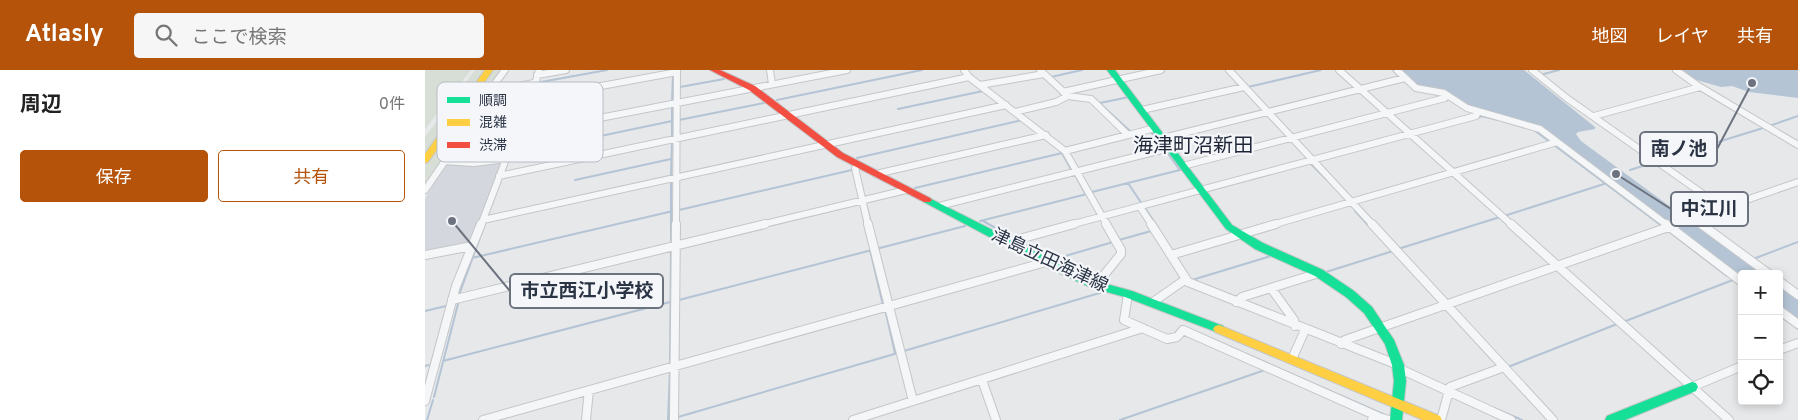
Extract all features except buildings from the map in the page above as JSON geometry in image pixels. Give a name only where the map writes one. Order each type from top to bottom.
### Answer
[{"type":"main road","points":[[480,82],[489,70]]},
{"type":"main road","name":"津島立田海津線","points":[[714,70],[752,88],[826,144],[858,165],[1046,262],[1096,285],[1153,302],[1436,420]]},
{"type":"main road","points":[[1111,70],[1120,79],[1217,214],[1240,235],[1319,273],[1350,294],[1368,310],[1390,343],[1398,366],[1399,403],[1396,420]]},
{"type":"main road","points":[[425,160],[437,142]]},
{"type":"main road","points":[[1611,420],[1692,387]]},
{"type":"street","points":[[496,82],[505,70]]},
{"type":"street","points":[[538,73],[566,70]]},
{"type":"street","points":[[770,70],[772,84]]},
{"type":"street","points":[[603,118],[847,70]]},
{"type":"street","points":[[965,70],[969,77],[1065,151],[1121,250],[1121,254],[1096,285]]},
{"type":"street","points":[[1015,112],[1056,102],[1065,94],[1161,70]]},
{"type":"street","points":[[1229,70],[1553,420]]},
{"type":"street","points":[[1339,70],[1729,420]]},
{"type":"street","points":[[1397,70],[1416,88],[1451,98],[1467,108],[1478,112],[1534,126],[1670,226],[1738,279]]},
{"type":"street","points":[[1531,70],[1567,99],[1594,116],[1723,208]]},
{"type":"street","points":[[1676,70],[1798,145]]},
{"type":"street","points":[[603,86],[677,71],[674,420]]},
{"type":"street","points":[[980,85],[1042,72],[1065,94],[1091,99],[1129,135]]},
{"type":"street","points":[[603,154],[969,77]]},
{"type":"street","points":[[1163,138],[1405,78]]},
{"type":"street","points":[[1594,116],[1700,86]]},
{"type":"street","points":[[1142,110],[1244,87]]},
{"type":"street","points":[[1184,167],[1451,98]]},
{"type":"street","points":[[483,220],[1006,105]]},
{"type":"street","points":[[1008,242],[1103,218],[1476,116],[1478,112]]},
{"type":"street","points":[[1065,151],[1155,128]]},
{"type":"street","points":[[876,174],[1046,135]]},
{"type":"street","points":[[1171,255],[1557,142]]},
{"type":"street","points":[[939,206],[1170,148]]},
{"type":"street","points":[[425,190],[443,162]]},
{"type":"street","points":[[464,162],[486,162]]},
{"type":"street","points":[[425,401],[452,300],[505,162]]},
{"type":"street","points":[[499,176],[564,162]]},
{"type":"street","points":[[858,165],[855,168],[862,201],[913,401]]},
{"type":"street","points":[[1341,344],[1345,340],[1381,327],[1798,182]]},
{"type":"street","points":[[452,300],[906,190]]},
{"type":"street","points":[[1140,207],[1187,282],[1398,366],[1448,393],[1511,420]]},
{"type":"street","points":[[1691,219],[1763,270]]},
{"type":"street","points":[[425,255],[472,246]]},
{"type":"street","points":[[483,420],[1046,262]]},
{"type":"street","points":[[1236,302],[1242,297],[1319,273]]},
{"type":"street","points":[[1153,302],[1186,279]]},
{"type":"street","points":[[1783,284],[1798,295]]},
{"type":"street","points":[[1271,288],[1294,320],[1295,326]]},
{"type":"street","points":[[1128,294],[1124,320],[1167,339],[1177,337],[1183,330],[1376,419],[1389,420]]},
{"type":"street","points":[[1783,313],[1798,324]]},
{"type":"street","points":[[853,420],[1143,328]]},
{"type":"street","points":[[1292,359],[1305,330]]},
{"type":"street","points":[[1783,349],[1798,343]]},
{"type":"street","points":[[1441,420],[1450,387],[1504,367]]},
{"type":"street","points":[[1692,387],[1738,368]]},
{"type":"street","points":[[982,380],[996,420]]},
{"type":"street","points":[[586,420],[589,390]]},
{"type":"shaded area","points":[[425,70],[471,70],[462,82],[437,82],[437,114],[425,129]]},
{"type":"shaded area","points":[[475,70],[485,70],[476,82],[466,82]]},
{"type":"shaded area","points":[[492,70],[503,70],[495,82],[483,82]]},
{"type":"shaded area","points":[[437,121],[437,137],[425,154],[425,137]]},
{"type":"shaded area","points":[[437,148],[437,162],[441,162],[425,187],[425,166]]},
{"type":"shaded area","points":[[446,162],[502,162],[470,243],[425,253],[425,199]]},
{"type":"water","points":[[1402,70],[1524,70],[1595,127],[1595,129],[1576,134],[1581,141],[1757,270],[1738,270],[1738,273],[1542,128],[1532,123],[1474,108],[1417,85]]},
{"type":"water","points":[[1679,70],[1798,70],[1798,98],[1749,92],[1732,86],[1721,87],[1693,79]]},
{"type":"water","points":[[1783,290],[1798,300],[1798,319],[1783,308]]},
{"type":"waterway","points":[[541,82],[607,70]]},
{"type":"waterway","points":[[777,100],[922,70]]},
{"type":"waterway","points":[[1051,77],[1082,70]]},
{"type":"waterway","points":[[1248,87],[1321,70]]},
{"type":"waterway","points":[[1393,70],[1400,77]]},
{"type":"waterway","points":[[1540,75],[1559,70]]},
{"type":"waterway","points":[[672,102],[673,74]]},
{"type":"waterway","points":[[680,87],[724,79]]},
{"type":"waterway","points":[[898,109],[983,91]]},
{"type":"waterway","points":[[1100,103],[1129,97]]},
{"type":"waterway","points":[[1094,98],[1131,132]]},
{"type":"waterway","points":[[679,120],[764,103]]},
{"type":"waterway","points":[[672,105],[672,121]]},
{"type":"waterway","points":[[1477,118],[1482,116],[1498,120]]},
{"type":"waterway","points":[[1769,126],[1798,116]]},
{"type":"waterway","points":[[857,158],[1022,120]]},
{"type":"waterway","points":[[603,135],[672,121]]},
{"type":"waterway","points":[[672,121],[672,138]]},
{"type":"waterway","points":[[1660,160],[1763,128]]},
{"type":"waterway","points":[[1534,130],[1550,142]]},
{"type":"waterway","points":[[1151,132],[1164,148]]},
{"type":"waterway","points":[[671,176],[672,141]]},
{"type":"waterway","points":[[1554,145],[1662,226]]},
{"type":"waterway","points":[[1166,151],[1179,169]]},
{"type":"waterway","points":[[915,188],[1062,153],[1072,171]]},
{"type":"waterway","points":[[575,180],[671,159]]},
{"type":"waterway","points":[[1630,170],[1655,162]]},
{"type":"waterway","points":[[1310,163],[1328,181]]},
{"type":"waterway","points":[[1128,183],[1184,169]]},
{"type":"waterway","points":[[679,210],[852,170]]},
{"type":"waterway","points":[[1074,173],[1085,193]]},
{"type":"waterway","points":[[671,180],[671,211]]},
{"type":"waterway","points":[[1092,192],[1128,183]]},
{"type":"waterway","points":[[1128,183],[1142,204]]},
{"type":"waterway","points":[[1504,216],[1604,184]]},
{"type":"waterway","points":[[980,221],[1087,194]]},
{"type":"waterway","points":[[867,208],[871,223]]},
{"type":"waterway","points":[[1145,208],[1159,229]]},
{"type":"waterway","points":[[473,258],[671,211]]},
{"type":"waterway","points":[[671,211],[671,246]]},
{"type":"waterway","points":[[1355,211],[1369,226]]},
{"type":"waterway","points":[[1398,249],[1500,217]]},
{"type":"waterway","points":[[473,258],[486,221]]},
{"type":"waterway","points":[[983,221],[1014,238]]},
{"type":"waterway","points":[[876,249],[965,226]]},
{"type":"waterway","points":[[1667,230],[1727,276]]},
{"type":"waterway","points":[[1119,240],[1151,231]]},
{"type":"waterway","points":[[1022,242],[1055,259],[1113,242]]},
{"type":"waterway","points":[[1753,259],[1798,242]]},
{"type":"waterway","points":[[670,364],[671,249]]},
{"type":"waterway","points":[[679,300],[870,250]]},
{"type":"waterway","points":[[870,250],[883,305]]},
{"type":"waterway","points":[[1326,272],[1393,251]]},
{"type":"waterway","points":[[1192,280],[1271,256]]},
{"type":"waterway","points":[[459,295],[473,258]]},
{"type":"waterway","points":[[1623,322],[1733,280]]},
{"type":"waterway","points":[[904,351],[1103,292]]},
{"type":"waterway","points":[[443,361],[459,300]]},
{"type":"waterway","points":[[443,361],[670,302]]},
{"type":"waterway","points":[[425,311],[446,306]]},
{"type":"waterway","points":[[885,309],[895,353]]},
{"type":"waterway","points":[[1783,318],[1798,329]]},
{"type":"waterway","points":[[1508,367],[1617,324]]},
{"type":"waterway","points":[[1175,333],[1182,326],[1383,414]]},
{"type":"waterway","points":[[1465,330],[1498,366]]},
{"type":"waterway","points":[[678,417],[898,353]]},
{"type":"waterway","points":[[434,397],[443,361]]},
{"type":"waterway","points":[[425,366],[429,365]]},
{"type":"waterway","points":[[670,370],[668,420],[672,419]]},
{"type":"waterway","points":[[1120,420],[1265,370]]},
{"type":"waterway","points":[[427,420],[433,400]]},
{"type":"waterway","points":[[1494,408],[1522,420]]},
{"type":"traffic: fast","points":[[1111,70],[1229,227],[1259,246],[1319,273],[1350,294],[1368,310],[1390,343],[1398,365],[1400,381],[1396,420]]},
{"type":"traffic: fast","points":[[927,200],[1046,262],[1096,285],[1128,294],[1219,329]]},
{"type":"traffic: fast","points":[[1611,420],[1692,387]]},
{"type":"traffic: slow","points":[[480,82],[489,70]]},
{"type":"traffic: slow","points":[[425,160],[437,143]]},
{"type":"traffic: slow","points":[[1219,329],[1436,420]]},
{"type":"traffic: jam","points":[[714,70],[752,88],[840,155],[927,200]]},
{"type":"place","name":"南ノ池","points":[[1752,83]]},
{"type":"place","name":"中江川","points":[[1616,174]]},
{"type":"place","name":"市立西江小学校","points":[[452,221]]},
{"type":"district","name":"海津町沼新田","points":[[1193,145]]}]
